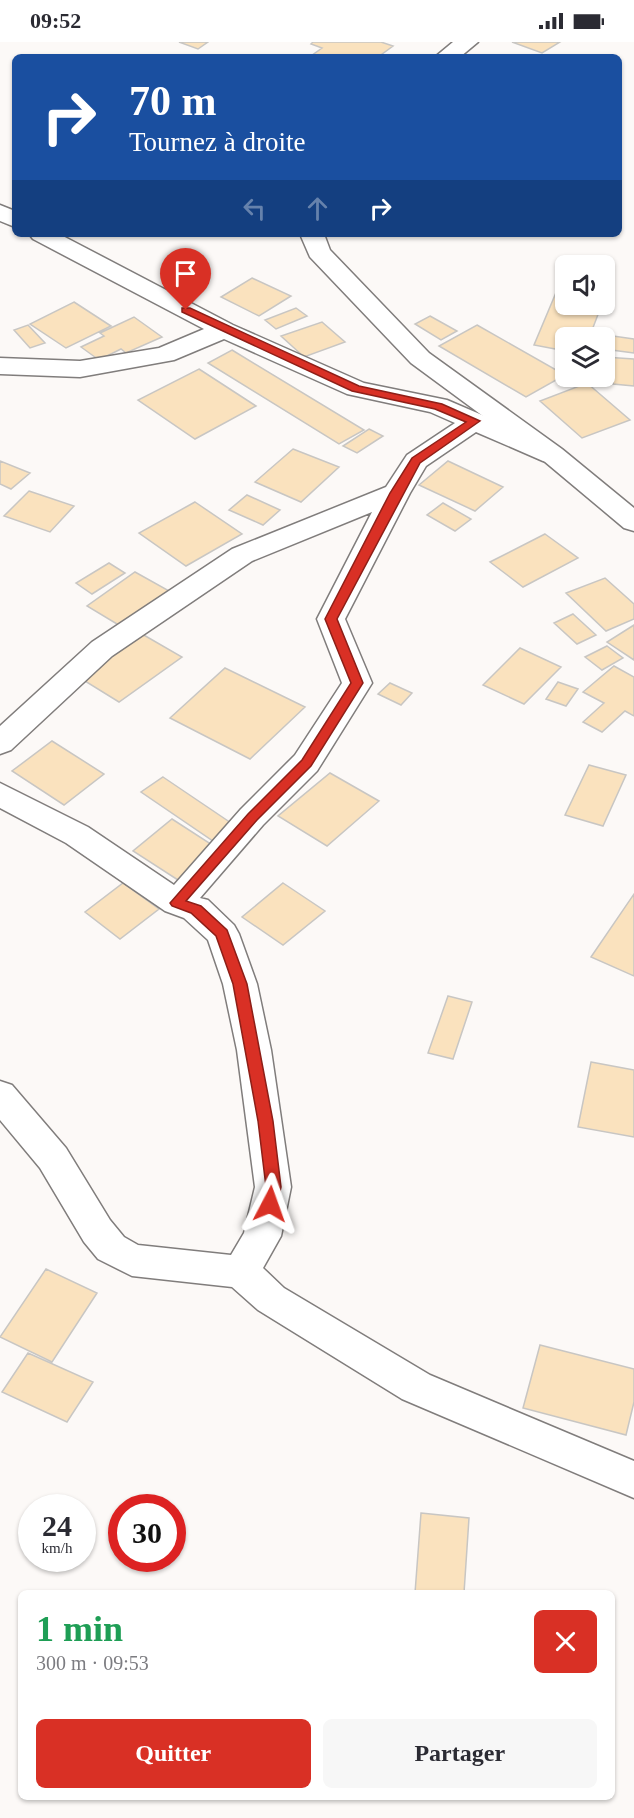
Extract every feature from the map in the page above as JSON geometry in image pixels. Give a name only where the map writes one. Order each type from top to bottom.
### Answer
[{"type":"street","points":[[450,54],[467,42]]},
{"type":"street","points":[[47,237],[224,330],[356,389],[438,406],[553,455]]},
{"type":"street","points":[[313,237],[319,252],[420,358],[553,455],[634,522]]},
{"type":"street","points":[[0,366],[80,369],[165,355],[224,330]]},
{"type":"street","points":[[177,903],[252,817],[306,763],[357,683],[331,619],[396,493],[416,461],[475,421]]},
{"type":"street","points":[[0,743],[102,649],[242,555],[396,493]]},
{"type":"street","points":[[0,794],[77,835],[177,903],[196,909],[222,934],[240,984],[254,1050],[273,1187],[262,1236],[241,1272]]},
{"type":"street","points":[[0,1095],[52,1158],[97,1231],[111,1248],[132,1260],[241,1272],[271,1299],[416,1387],[634,1480]]},
{"type":"building","points":[[179,42],[208,42],[198,49]]},
{"type":"building","points":[[313,42],[381,42],[393,46],[382,54],[314,54],[322,48],[311,44]]},
{"type":"building","points":[[512,42],[560,42],[542,53]]},
{"type":"building","points":[[252,278],[291,296],[259,316],[221,297]]},
{"type":"building","points":[[555,295],[555,315],[598,315],[593,327],[555,327],[555,349],[534,345]]},
{"type":"building","points":[[74,302],[111,326],[66,348],[30,324]]},
{"type":"building","points":[[296,308],[307,316],[276,329],[265,320]]},
{"type":"building","points":[[430,316],[457,331],[441,340],[415,324]]},
{"type":"building","points":[[134,317],[162,337],[126,353],[121,349],[99,360],[81,347],[104,336],[100,333]]},
{"type":"building","points":[[322,322],[345,342],[304,357],[281,336]]},
{"type":"building","points":[[28,325],[45,343],[30,348],[14,330]]},
{"type":"building","points":[[477,325],[555,369],[555,381],[526,397],[439,346]]},
{"type":"building","points":[[615,336],[634,339],[634,353],[615,350]]},
{"type":"building","points":[[232,350],[364,430],[339,444],[208,363]]},
{"type":"building","points":[[615,358],[634,359],[634,386],[615,384]]},
{"type":"building","points":[[199,369],[256,406],[195,439],[138,400]]},
{"type":"building","points":[[577,387],[592,387],[630,420],[582,438],[540,401]]},
{"type":"building","points":[[369,429],[383,436],[357,453],[343,446]]},
{"type":"building","points":[[293,449],[339,467],[301,502],[255,482]]},
{"type":"building","points":[[0,461],[30,473],[11,489],[0,484]]},
{"type":"building","points":[[448,461],[503,487],[475,511],[419,485]]},
{"type":"building","points":[[29,491],[74,506],[50,532],[4,516]]},
{"type":"building","points":[[247,495],[280,510],[263,525],[229,510]]},
{"type":"building","points":[[195,502],[242,534],[186,566],[139,533]]},
{"type":"building","points":[[443,503],[471,519],[455,531],[427,515]]},
{"type":"building","points":[[545,534],[578,558],[523,587],[490,562]]},
{"type":"building","points":[[109,563],[125,573],[92,594],[76,583]]},
{"type":"building","points":[[135,572],[171,592],[122,627],[87,606]]},
{"type":"building","points":[[605,578],[634,604],[634,619],[606,631],[566,593]]},
{"type":"building","points":[[573,614],[596,635],[577,644],[554,623]]},
{"type":"building","points":[[634,625],[634,660],[607,642]]},
{"type":"building","points":[[142,634],[182,657],[119,702],[80,678]]},
{"type":"building","points":[[607,646],[623,658],[602,670],[585,657]]},
{"type":"building","points":[[520,648],[561,667],[524,704],[483,685]]},
{"type":"building","points":[[614,666],[634,677],[634,716],[625,711],[602,732],[583,722],[604,703],[583,692]]},
{"type":"building","points":[[225,668],[305,707],[250,759],[170,718]]},
{"type":"building","points":[[558,682],[578,689],[566,706],[546,699]]},
{"type":"building","points":[[390,683],[412,693],[401,705],[378,694]]},
{"type":"building","points":[[52,741],[104,774],[64,805],[12,771]]},
{"type":"building","points":[[589,765],[626,775],[603,826],[565,815]]},
{"type":"building","points":[[330,773],[379,801],[327,846],[278,816]]},
{"type":"building","points":[[163,777],[234,825],[213,841],[141,792]]},
{"type":"building","points":[[172,819],[217,848],[178,880],[133,851]]},
{"type":"building","points":[[123,883],[159,909],[120,939],[85,912]]},
{"type":"building","points":[[283,883],[325,911],[283,945],[242,917]]},
{"type":"building","points":[[634,894],[634,976],[591,957]]},
{"type":"building","points":[[448,996],[472,1002],[453,1059],[428,1053]]},
{"type":"building","points":[[591,1062],[634,1070],[634,1137],[578,1127]]},
{"type":"building","points":[[46,1269],[97,1293],[52,1362],[0,1337]]},
{"type":"building","points":[[540,1345],[634,1369],[634,1402],[626,1435],[523,1408]]},
{"type":"building","points":[[28,1353],[93,1382],[67,1422],[2,1392]]},
{"type":"building","points":[[421,1513],[469,1518],[464,1590],[415,1590]]},
{"type":"route","points":[[186,310],[224,330],[356,389],[438,406],[475,421],[416,461],[396,493],[331,619],[357,683],[306,763],[252,817],[177,903],[196,909],[222,934],[240,984],[266,1121],[273,1187],[270,1204]]}]
